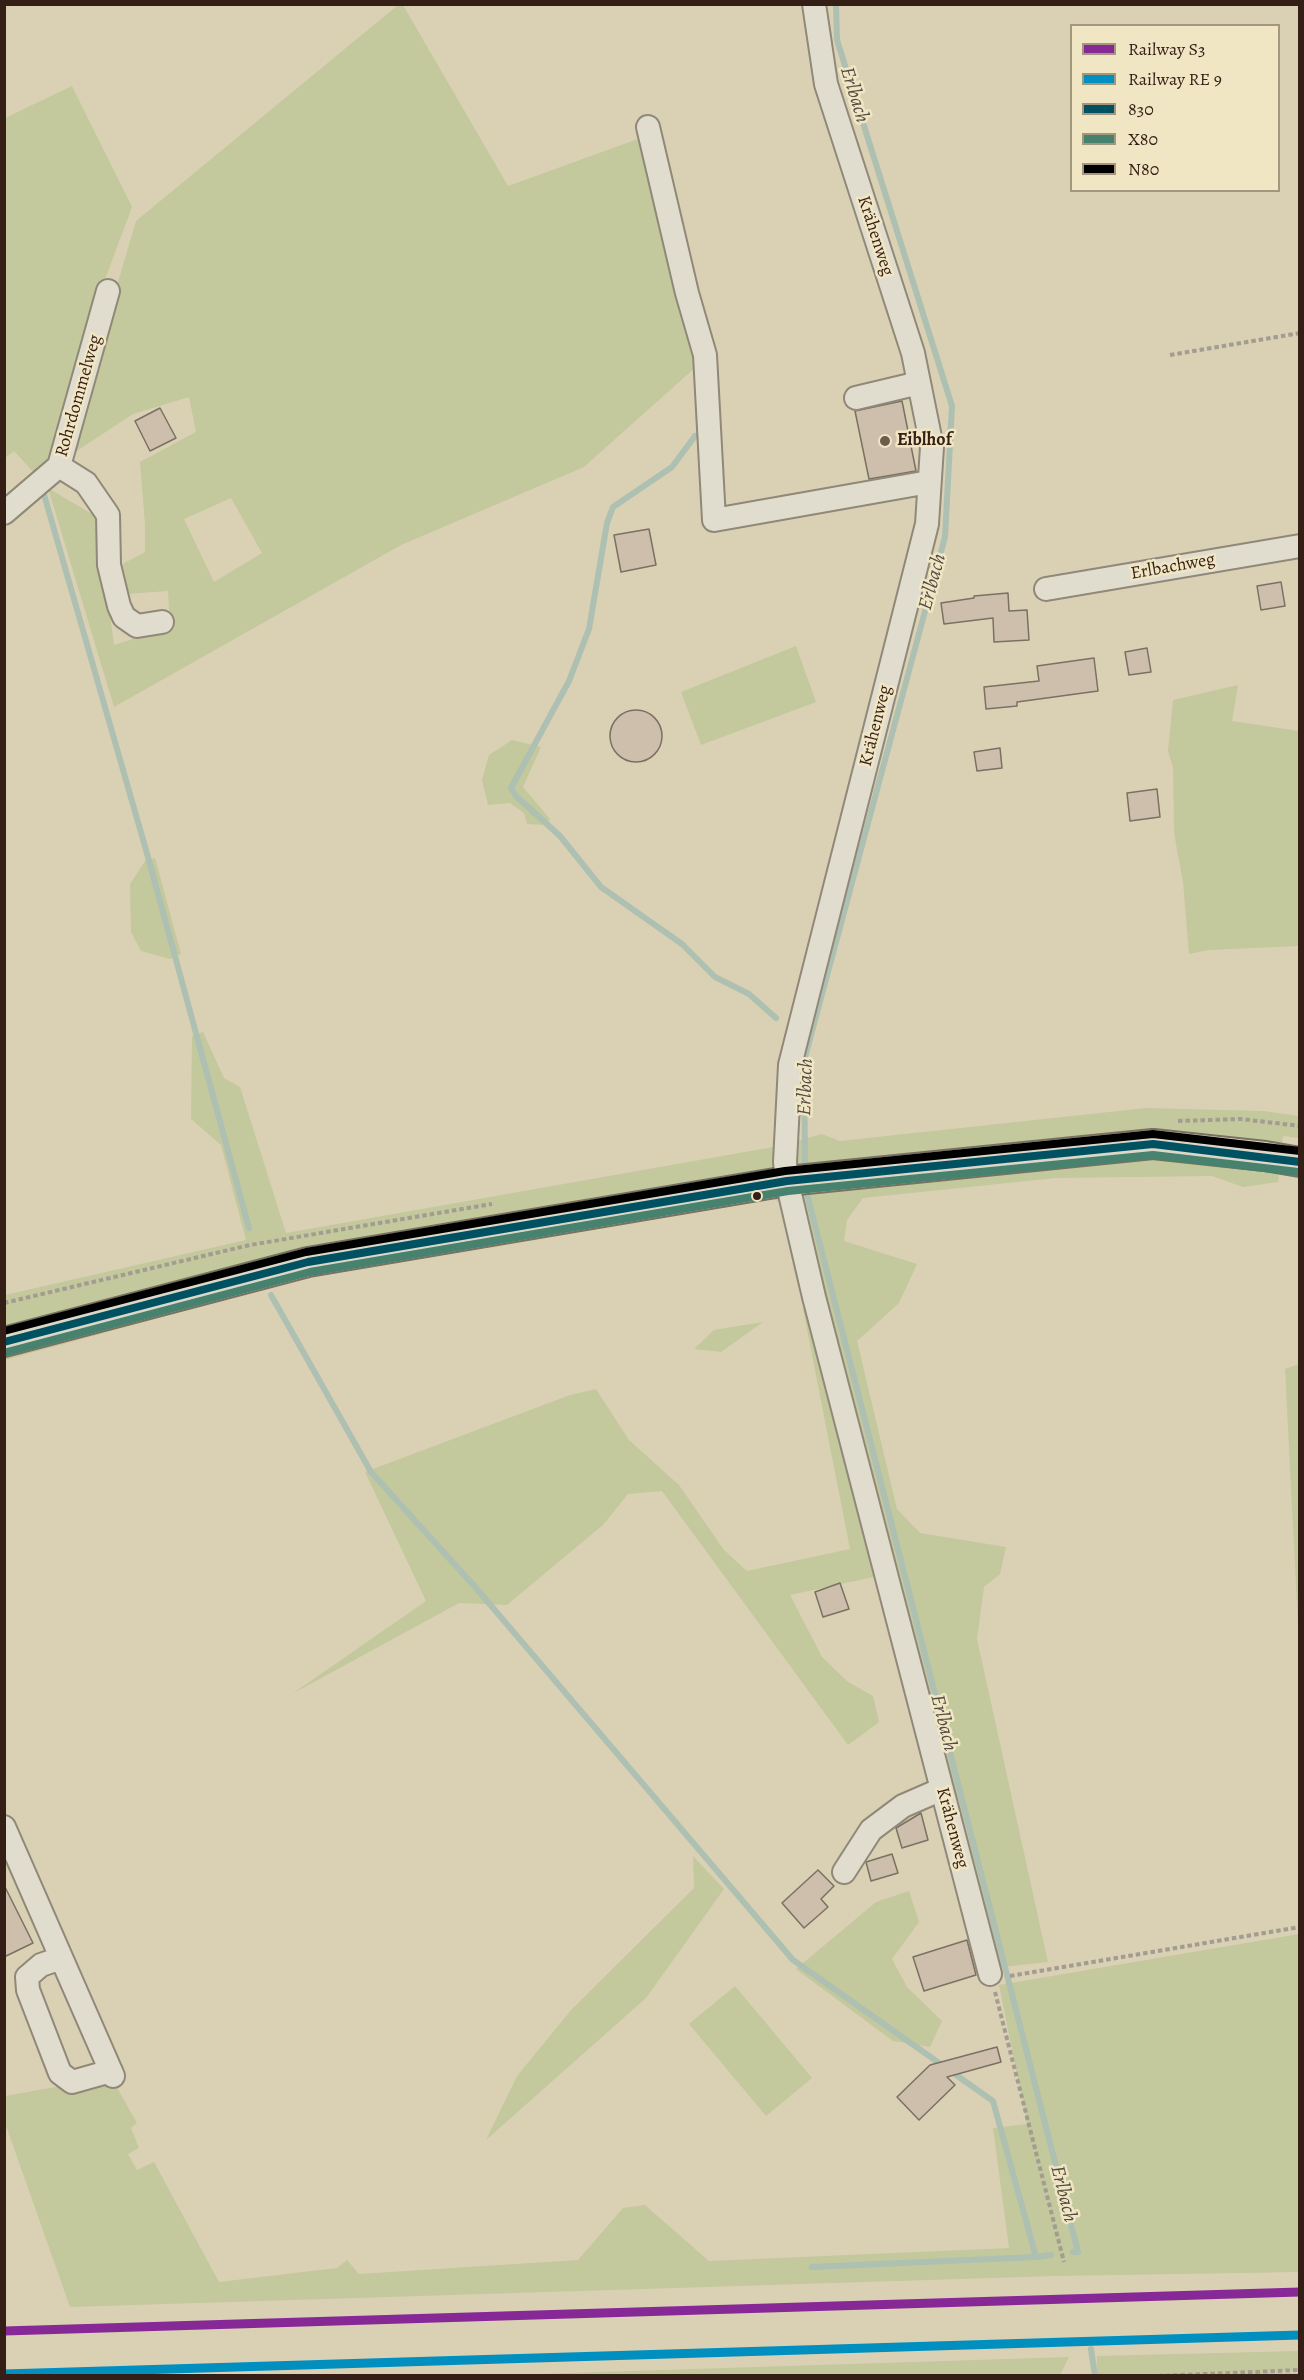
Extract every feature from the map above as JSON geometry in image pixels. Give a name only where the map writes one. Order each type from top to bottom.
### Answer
[{"type":"main road","points":[[4,1342],[308,1262],[787,1181],[1153,1144],[1299,1162]]},
{"type":"street","name":"Krähenweg","points":[[814,4],[826,84],[913,353],[932,447],[927,524],[790,1065],[785,1162],[787,1181],[814,1297],[942,1789],[997,1976]]},
{"type":"street","points":[[648,127],[687,293],[705,355],[714,520],[929,482]]},
{"type":"street","name":"Rohrdommelweg","points":[[4,513],[59,465],[108,291]]},
{"type":"street","points":[[856,398],[919,383]]},
{"type":"street","points":[[59,465],[86,483],[108,515],[109,565],[124,617],[137,626],[162,622]]},
{"type":"street","name":"Erlbachweg","points":[[1046,589],[1299,546]]},
{"type":"street","points":[[844,1872],[870,1830],[903,1806],[942,1789]]},
{"type":"street","points":[[4,1827],[112,2074],[72,2082],[60,2073],[28,1990],[27,1977],[41,1965],[61,1959]]},
{"type":"path","points":[[1170,355],[1299,333]]},
{"type":"path","points":[[1064,2262],[997,1976],[1299,1927]]},
{"type":"path","points":[[1158,2376],[1299,2370]]},
{"type":"green space","points":[[398,5],[403,5],[508,186],[638,139],[684,294],[698,365],[584,467],[401,545],[114,707],[48,488],[97,517],[114,645],[170,627],[168,591],[126,594],[117,567],[145,552],[140,462],[196,432],[189,397],[133,414],[69,456],[136,221]],"holes":[[[231,498],[262,553],[214,582],[184,519]]]},
{"type":"green space","points":[[72,86],[132,207],[98,298],[51,465],[37,476],[14,451],[5,458],[5,118]]},
{"type":"green space","points":[[796,646],[816,702],[701,745],[681,692]]},
{"type":"green space","points":[[1238,685],[1232,721],[1299,731],[1299,946],[1209,950],[1189,954],[1183,882],[1174,833],[1173,767],[1168,751],[1173,700]]},
{"type":"green space","points":[[512,740],[541,747],[523,787],[550,819],[545,825],[527,824],[524,813],[510,803],[488,805],[482,780],[489,755]]},
{"type":"green space","points":[[155,858],[181,954],[170,959],[141,951],[131,932],[130,884],[145,861]]},
{"type":"green space","points":[[203,1032],[224,1078],[240,1087],[286,1233],[779,1146],[822,1134],[840,1141],[1146,1108],[1264,1111],[1299,1116],[1299,1138],[1283,1136],[1278,1182],[1243,1187],[1212,1176],[1056,1178],[863,1198],[847,1220],[844,1241],[917,1264],[899,1303],[857,1341],[897,1509],[920,1533],[1006,1547],[1000,1574],[984,1587],[977,1639],[1048,1962],[995,1968],[892,1573],[790,1595],[822,1657],[848,1682],[873,1696],[879,1722],[848,1745],[662,1491],[628,1494],[603,1525],[507,1605],[459,1603],[292,1694],[426,1601],[365,1472],[570,1395],[596,1389],[629,1440],[679,1485],[724,1550],[747,1571],[850,1549],[803,1309],[814,1297],[780,1202],[769,1197],[308,1277],[5,1360],[5,1295],[246,1240],[221,1145],[191,1119],[192,1036]]},
{"type":"green space","points":[[763,1322],[721,1352],[694,1349],[714,1330]]},
{"type":"green space","points":[[1300,1364],[1299,1645],[1285,1369]]},
{"type":"green space","points":[[693,1856],[724,1889],[646,1998],[486,2140],[517,2076],[572,2009],[694,1888]]},
{"type":"green space","points":[[909,1891],[919,1922],[892,1959],[907,1987],[942,2021],[930,2047],[893,2041],[796,1969],[876,1902]]},
{"type":"green space","points":[[1299,1934],[1299,2272],[1057,2276],[70,2307],[5,2123],[5,2096],[111,2077],[137,2123],[131,2128],[139,2148],[128,2154],[137,2170],[154,2162],[219,2282],[337,2268],[347,2260],[359,2274],[578,2260],[623,2208],[645,2205],[709,2261],[1009,2248],[993,2128],[1027,2124],[999,1985]]},
{"type":"green space","points":[[735,1986],[812,2078],[766,2116],[689,2024]]},
{"type":"green space","points":[[1299,2351],[1299,2371],[1266,2373],[1299,2373],[1299,2375],[1097,2375],[1097,2356]]},
{"type":"green space","points":[[1069,2357],[1060,2375],[506,2375]]},
{"type":"building","name":"Eiblhof","points":[[902,401],[916,471],[869,479],[855,411]]},
{"type":"building","points":[[160,408],[176,438],[150,451],[135,421]]},
{"type":"building","points":[[649,529],[656,565],[621,572],[614,535]]},
{"type":"building","points":[[1281,582],[1285,606],[1261,610],[1257,586]]},
{"type":"building","points":[[1008,593],[1009,611],[1027,610],[1029,640],[994,642],[993,618],[944,624],[941,603],[974,598],[974,596]]},
{"type":"building","points":[[1147,648],[1151,672],[1129,675],[1125,652]]},
{"type":"building","points":[[1094,658],[1098,691],[1017,702],[1017,706],[986,709],[984,687],[1039,681],[1037,666]]},
{"type":"building","points":[[631,710],[641,710],[655,717],[662,736],[655,755],[641,762],[631,762],[621,758],[614,751],[610,741],[610,731],[614,721],[621,714]]},
{"type":"building","points":[[1000,748],[1002,768],[977,771],[974,752]]},
{"type":"building","points":[[1157,789],[1160,817],[1130,821],[1127,793]]},
{"type":"building","points":[[840,1583],[849,1609],[823,1617],[815,1592]]},
{"type":"building","points":[[921,1813],[928,1840],[902,1848],[896,1828]]},
{"type":"building","points":[[892,1854],[898,1873],[871,1881],[866,1862]]},
{"type":"building","points":[[818,1870],[834,1886],[821,1899],[828,1907],[804,1928],[782,1903]]},
{"type":"building","points":[[4,1885],[33,1943],[4,1957]]},
{"type":"building","points":[[967,1940],[976,1975],[924,1991],[913,1957]]},
{"type":"building","points":[[997,2047],[1001,2062],[947,2077],[955,2085],[919,2120],[897,2097],[930,2065]]},
{"type":"waterway","name":"Erlbach","points":[[805,1162],[804,1061],[945,537],[952,406],[837,40],[836,4]]},
{"type":"waterway","points":[[695,436],[672,467],[613,507],[607,523],[589,629],[569,681],[511,788],[516,796],[560,836],[601,887],[682,944],[715,977],[749,994],[776,1018]]},
{"type":"waterway","points":[[43,491],[148,857],[249,1228]]},
{"type":"waterway","name":"Erlbach","points":[[807,1194],[1078,2252],[1073,2252]]},
{"type":"waterway","points":[[271,1295],[371,1472],[476,1588],[793,1960],[993,2101],[1036,2257],[1051,2255]]},
{"type":"waterway","points":[[812,2267],[1036,2257]]},
{"type":"waterway","name":"Erlbach","points":[[1091,2349],[1095,2376]]},
{"type":"rail line","name":"S3","points":[[4,2331],[1300,2292]]},
{"type":"transit line","name":"N80","points":[[4,1331],[306,1252],[785,1171],[1153,1134],[1300,1151]]},
{"type":"transit line","name":"830","points":[[4,1342],[308,1262],[787,1181],[1153,1144],[1300,1162]]},
{"type":"transit line","name":"X80","points":[[7,1352],[310,1272],[788,1191],[1153,1155],[1298,1172]]},
{"type":"transit line","points":[[4,2374],[1300,2335]]},
{"type":"place","name":"Eiblhof","points":[[885,441]]}]
